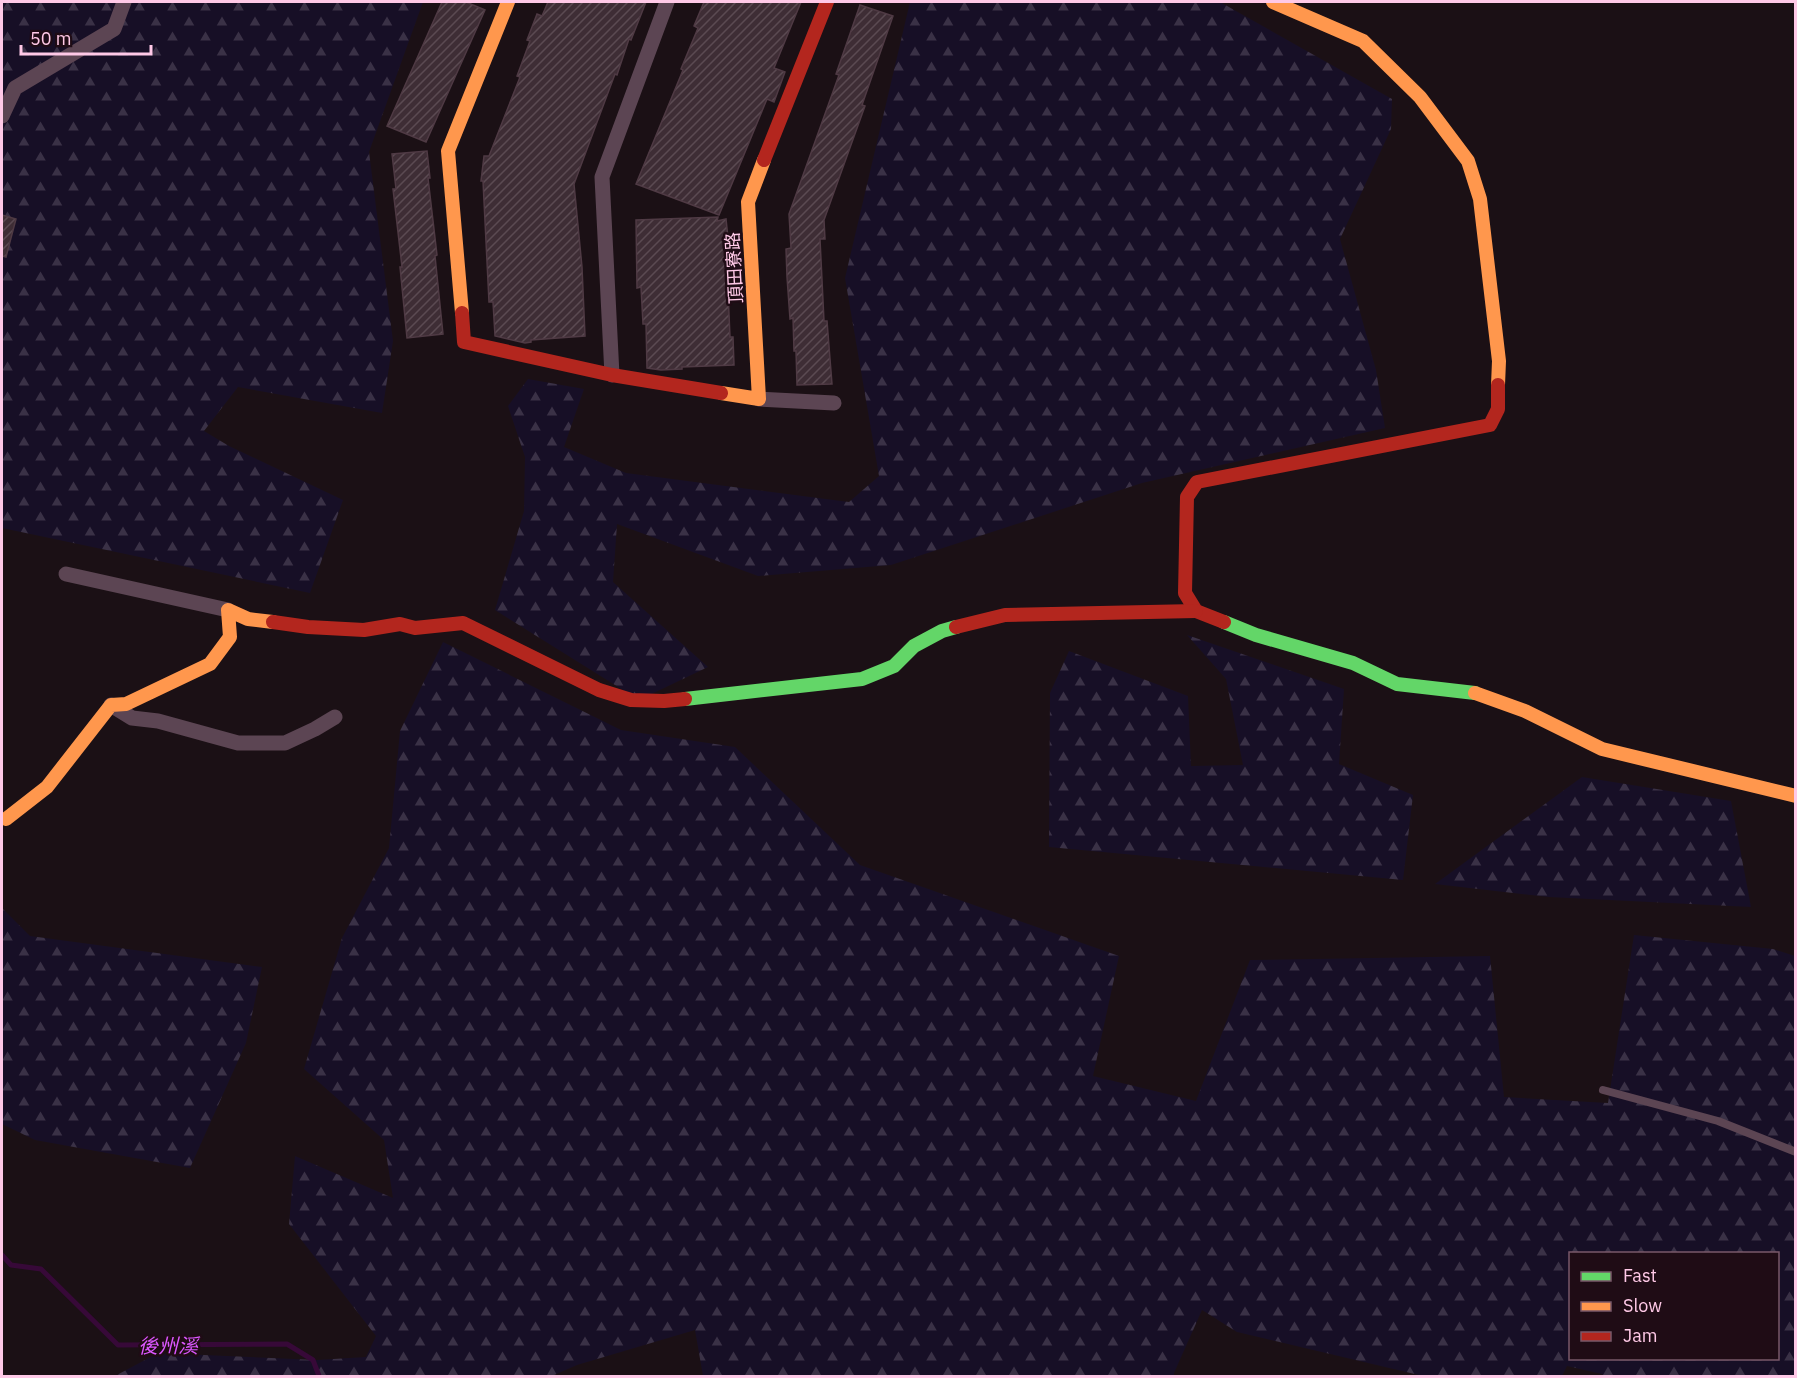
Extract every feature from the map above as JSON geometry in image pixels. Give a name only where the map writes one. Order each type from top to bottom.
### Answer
[{"type":"street","points":[[2,116],[15,88],[114,29],[124,2]]},
{"type":"street","points":[[508,2],[448,151],[464,342],[612,375],[759,399],[834,403]]},
{"type":"street","points":[[612,375],[602,177],[667,2]]},
{"type":"street","name":"頂田寮路","points":[[759,399],[748,202],[827,2]]},
{"type":"street","points":[[1196,611],[1185,593],[1187,497],[1197,482],[1490,425],[1498,409],[1499,361],[1480,199],[1468,161],[1420,97],[1362,41],[1273,2]]},
{"type":"street","points":[[66,574],[228,610],[248,619],[309,627],[364,630],[400,624],[415,628],[463,623],[599,690],[631,700],[664,701],[862,679],[894,666],[914,646],[942,631],[1005,615],[1196,611],[1256,635],[1353,663],[1397,684],[1473,692],[1525,711],[1602,749],[1796,796]]},
{"type":"street","points":[[6,819],[47,787],[111,705],[126,704],[210,663],[230,637],[228,610]]},
{"type":"street","points":[[111,705],[132,718],[158,721],[238,744],[285,743],[335,717]]},
{"type":"lane","points":[[1602,1090],[1718,1120],[1796,1152]]},
{"type":"green space","points":[[2,2],[423,2],[369,152],[393,341],[382,413],[238,387],[204,431],[229,446],[343,500],[310,593],[2,528]]},
{"type":"green space","points":[[910,2],[1220,2],[1392,99],[1391,129],[1340,239],[1376,370],[1385,428],[1142,483],[891,565],[758,576],[617,524],[613,582],[708,667],[639,700],[495,610],[524,511],[525,457],[508,406],[528,379],[584,389],[564,447],[626,473],[849,502],[879,476],[845,278]]},
{"type":"green space","points":[[1187,635],[1344,689],[1339,764],[1413,795],[1403,880],[1049,847],[1050,693],[1069,651],[1188,696],[1191,766],[1243,765],[1226,679]]},
{"type":"green space","points":[[443,642],[621,730],[735,747],[860,865],[1119,956],[1093,1076],[1196,1101],[1250,960],[1490,956],[1504,1097],[1608,1103],[1634,935],[1773,949],[1795,956],[1795,1376],[1604,1376],[1567,1366],[1562,1376],[1423,1376],[1237,1332],[1202,1310],[1174,1376],[703,1376],[695,1330],[577,1365],[552,1376],[115,1376],[158,1353],[317,1360],[366,1357],[376,1336],[289,1224],[295,1156],[393,1198],[384,1140],[304,1069],[342,938],[389,848],[400,731]]},
{"type":"green space","points":[[1582,777],[1731,801],[1751,907],[1549,897],[1435,884]]},
{"type":"green space","points":[[2,908],[30,936],[262,967],[246,1043],[190,1168],[35,1140],[2,1124]]},
{"type":"building","points":[[442,2],[466,2],[485,10],[426,142],[387,126]]},
{"type":"building","points":[[548,2],[646,2],[631,40],[629,39],[617,75],[615,74],[574,184],[582,267],[585,336],[531,340],[525,343],[495,336],[493,302],[489,302],[483,181],[481,181],[484,156],[489,156],[520,77],[517,76],[530,41],[527,40],[537,14],[542,16]]},
{"type":"building","points":[[704,2],[801,2],[774,68],[785,72],[774,102],[767,99],[719,215],[636,184],[683,70],[681,69],[698,28],[694,26]]},
{"type":"building","points":[[860,5],[893,16],[862,105],[865,106],[824,220],[825,239],[820,239],[824,321],[827,321],[832,384],[797,385],[793,318],[790,319],[787,277],[786,249],[791,248],[789,214],[839,75],[836,74]]},
{"type":"building","points":[[427,151],[443,334],[407,338],[393,189],[396,189],[392,154]]},
{"type":"building","points":[[2,215],[16,219],[6,257],[2,256]]},
{"type":"building","points":[[718,217],[717,221],[726,219],[729,247],[726,248],[730,337],[733,337],[734,365],[661,370],[647,368],[646,324],[643,324],[641,287],[637,288],[636,220]]},
{"type":"waterway","name":"後州溪","points":[[2,1255],[11,1265],[41,1269],[118,1345],[287,1344],[313,1360],[319,1376]]},
{"type":"traffic: fast","points":[[1224,622],[1256,635],[1353,663],[1397,684],[1475,693]]},
{"type":"traffic: fast","points":[[685,699],[862,679],[894,666],[914,646],[942,631],[956,627]]},
{"type":"traffic: slow","points":[[462,313],[448,151],[508,2]]},
{"type":"traffic: slow","points":[[1273,2],[1363,41],[1420,97],[1468,161],[1480,199],[1499,361],[1498,385]]},
{"type":"traffic: slow","points":[[721,393],[759,399],[748,202],[764,160]]},
{"type":"traffic: slow","points":[[6,819],[47,787],[111,705],[126,704],[210,664],[230,637],[228,610],[248,619],[273,622]]},
{"type":"traffic: slow","points":[[1475,693],[1525,711],[1602,749],[1796,796]]},
{"type":"traffic: jam","points":[[764,160],[827,2]]},
{"type":"traffic: jam","points":[[462,313],[464,342],[612,375],[721,393]]},
{"type":"traffic: jam","points":[[1224,622],[1196,611],[1185,593],[1187,497],[1197,482],[1490,425],[1498,409],[1498,385]]},
{"type":"traffic: jam","points":[[956,627],[1005,615],[1196,611]]},
{"type":"traffic: jam","points":[[273,622],[308,627],[364,630],[400,624],[415,628],[463,623],[599,690],[631,700],[685,699]]}]
